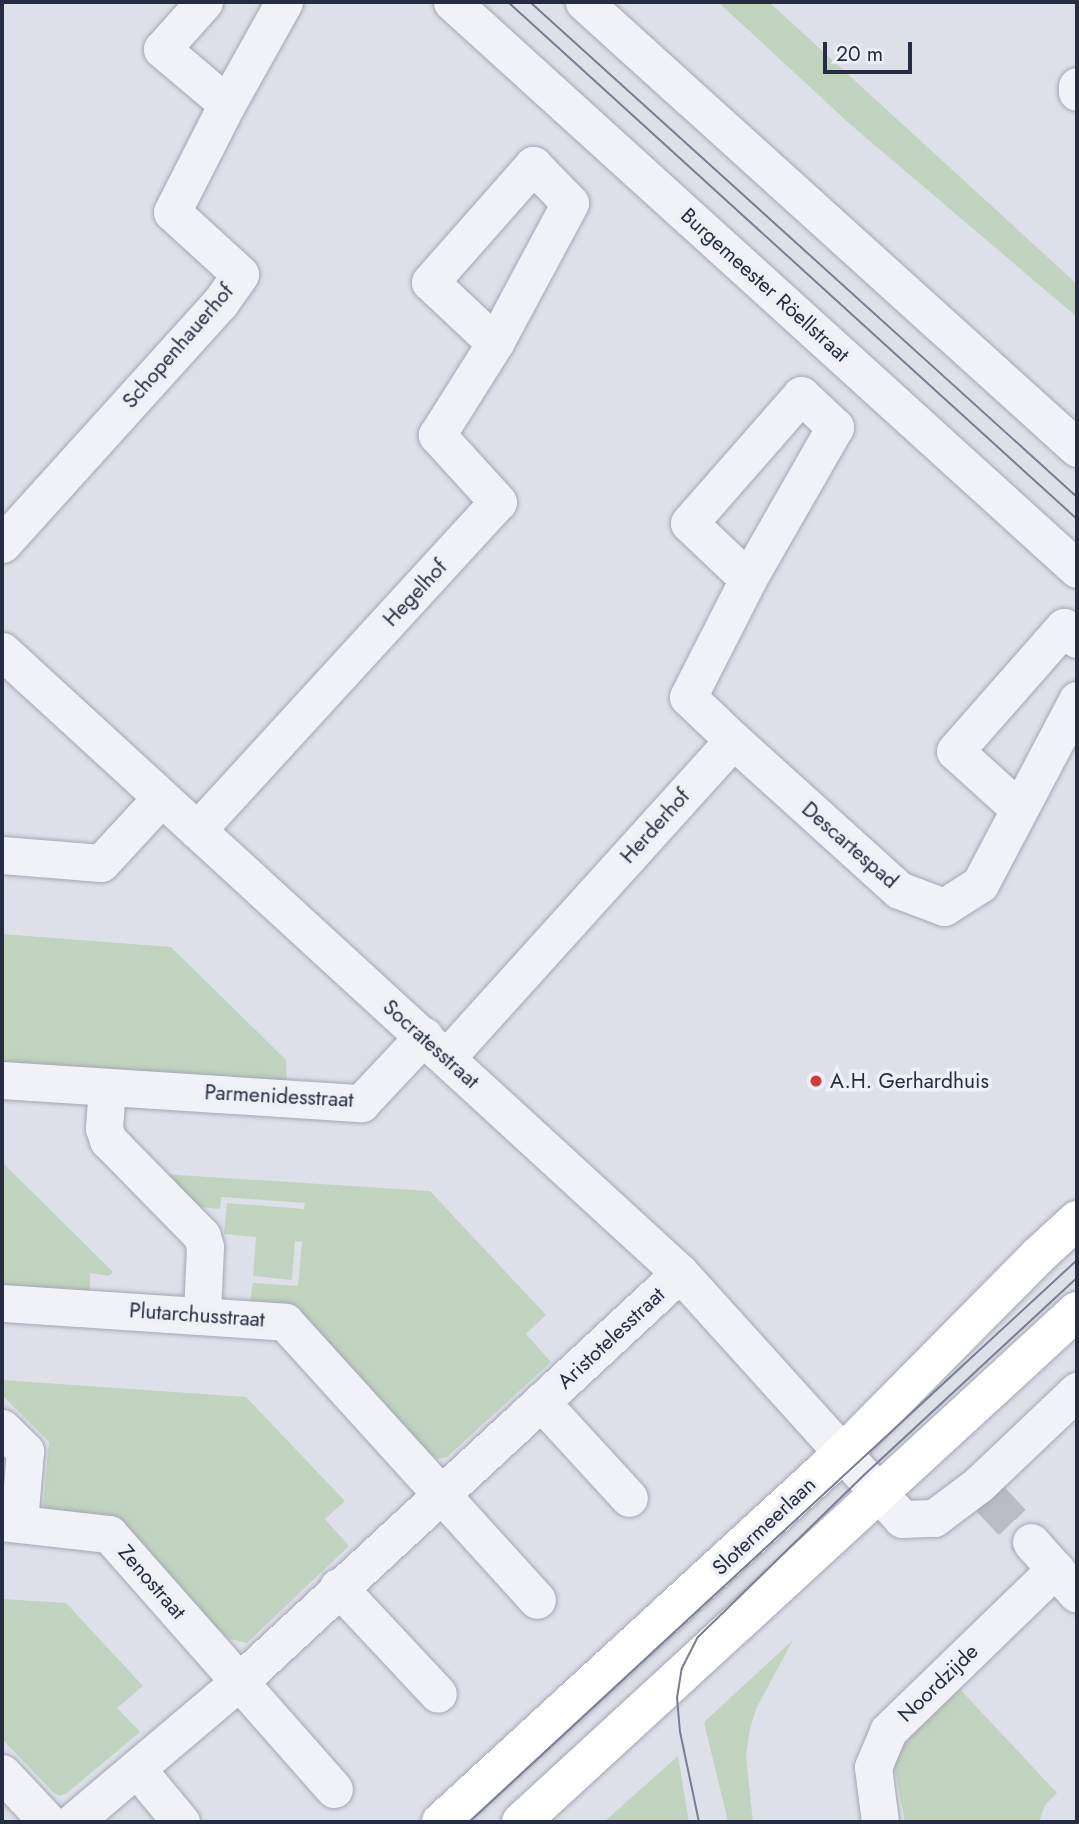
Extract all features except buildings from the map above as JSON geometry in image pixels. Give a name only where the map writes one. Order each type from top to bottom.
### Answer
[{"type":"main road","name":"Slotermeerlaan","points":[[441,1822],[844,1452],[1077,1220]]},
{"type":"main road","points":[[521,1822],[1077,1311]]},
{"type":"street","points":[[204,2],[162,49],[227,104]]},
{"type":"street","name":"Schopenhauerhof","points":[[2,544],[220,303],[240,274],[172,212],[227,104],[284,2]]},
{"type":"street","name":"Burgemeester Röellstraat","points":[[452,2],[1077,569]]},
{"type":"street","points":[[584,2],[1077,448]]},
{"type":"street","points":[[1077,86],[1077,92]]},
{"type":"street","name":"Hegelhof","points":[[197,831],[498,502],[437,435],[495,342]]},
{"type":"street","points":[[733,740],[688,697],[747,579],[835,427],[801,395],[689,523],[747,579]]},
{"type":"street","points":[[1077,639],[1064,628],[955,751],[1019,809],[1077,699]]},
{"type":"street","name":"Socratesstraat","points":[[2,651],[680,1273],[880,1494]]},
{"type":"street","name":"Descartespad","points":[[733,740],[899,890],[944,907],[981,884],[1019,809]]},
{"type":"street","name":"Herderhof","points":[[436,1047],[733,740]]},
{"type":"street","points":[[2,855],[101,863],[161,798]]},
{"type":"street","name":"Parmenidesstraat","points":[[2,1080],[361,1103],[436,1047]]},
{"type":"street","points":[[107,1087],[104,1128],[108,1140],[202,1236],[205,1247],[202,1314]]},
{"type":"street","name":"Aristotelesstraat","points":[[73,1822],[240,1681],[338,1587],[680,1273]]},
{"type":"street","name":"Plutarchusstraat","points":[[2,1303],[202,1314],[285,1322],[442,1494]]},
{"type":"street","points":[[880,1494],[902,1518],[934,1517],[982,1490],[1077,1391]]},
{"type":"street","name":"Aristotelesstraat","points":[[541,1402],[629,1498]]},
{"type":"street","points":[[2,1428],[25,1451],[10,1523]]},
{"type":"street","points":[[442,1494],[537,1600]]},
{"type":"street","name":"Zenostraat","points":[[10,1523],[109,1534],[240,1681]]},
{"type":"street","name":"Noordzijde","points":[[880,1822],[873,1767],[888,1731],[1054,1568]]},
{"type":"street","points":[[338,1587],[438,1694]]},
{"type":"street","points":[[240,1681],[334,1789]]},
{"type":"street","points":[[136,1769],[181,1822]]},
{"type":"street","points":[[2,1773],[48,1822]]},
{"type":"green space","points":[[718,2],[769,2],[1077,284],[1077,317],[851,125]]},
{"type":"green space","points":[[2,934],[171,947],[286,1060],[287,1089],[2,1069]]},
{"type":"green space","points":[[2,1162],[113,1272],[109,1276],[90,1273],[90,1296],[2,1289]]},
{"type":"green space","points":[[163,1174],[430,1191],[546,1315],[526,1334],[551,1362],[447,1457],[439,1459],[431,1455],[426,1459],[296,1317],[294,1305],[250,1301],[253,1283],[298,1286],[302,1242],[295,1241],[292,1280],[253,1276],[256,1237],[224,1234],[227,1203],[304,1209],[305,1203],[221,1197],[220,1209],[200,1207]]},
{"type":"green space","points":[[2,1380],[246,1397],[345,1501],[325,1519],[349,1546],[247,1643],[229,1639],[219,1629],[215,1632],[43,1507],[49,1442],[2,1395]]},
{"type":"green space","points":[[2,1599],[66,1603],[143,1686],[117,1708],[140,1732],[66,1794],[59,1796],[53,1792],[2,1739]]},
{"type":"green space","points":[[793,1640],[756,1709],[750,1729],[746,1756],[753,1822],[728,1822],[704,1722]]},
{"type":"green space","points":[[958,1687],[1057,1793],[1045,1805],[1039,1822],[905,1822],[892,1754]]},
{"type":"green space","points":[[678,1756],[689,1822],[604,1822],[624,1804]]},
{"type":"tunnel","points":[[987,1495],[1031,1542]]},
{"type":"tram line","points":[[508,2],[1077,519]]},
{"type":"tram line","points":[[530,2],[1077,497]]},
{"type":"tram line","points":[[469,1822],[1077,1260]]},
{"type":"tram line","points":[[699,1822],[680,1732],[677,1698],[682,1668],[698,1637],[864,1475],[1077,1278]]},
{"type":"place","name":"A.H. Gerhardhuis","points":[[816,1081]]}]
